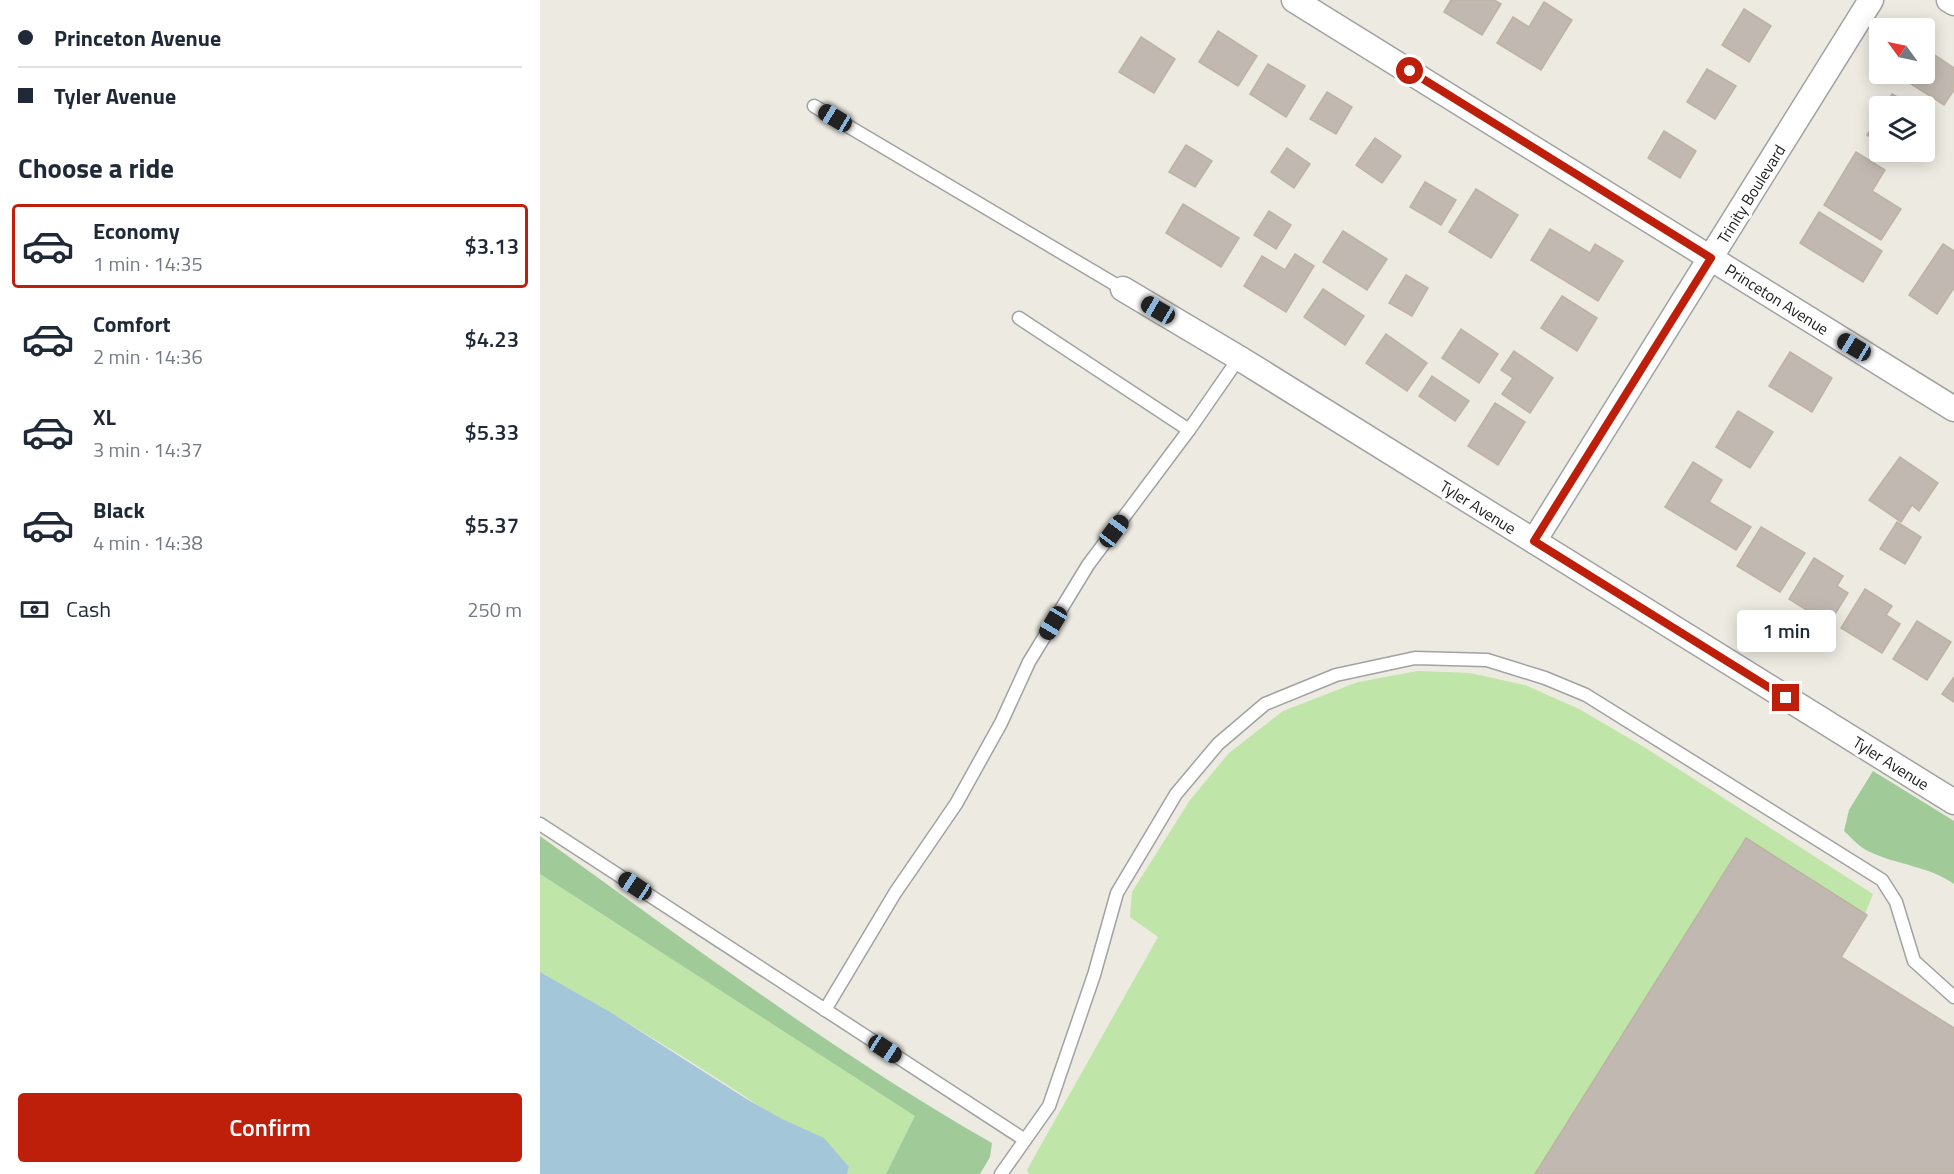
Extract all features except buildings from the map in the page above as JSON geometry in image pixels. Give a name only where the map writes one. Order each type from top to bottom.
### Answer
[{"type":"street","name":"Princeton Avenue","points":[[1294,0],[1954,409]]},
{"type":"street","name":"Trinity Boulevard","points":[[1534,541],[1871,0]]},
{"type":"street","points":[[1949,0],[1954,3]]},
{"type":"street","name":"Tyler Avenue","points":[[1123,290],[1239,358],[1954,802]]},
{"type":"lane","points":[[814,106],[1123,290]]},
{"type":"lane","points":[[1019,318],[1189,430]]},
{"type":"lane","points":[[825,1010],[895,893],[966,787],[1001,723],[1029,662],[1088,565],[1189,430],[1239,358]]},
{"type":"lane","points":[[1001,1174],[1049,1106],[1064,1068],[1117,892],[1176,794],[1218,744],[1265,704],[1336,675],[1415,658],[1487,660],[1586,694],[1882,880],[1896,902],[1914,961],[1954,997]]},
{"type":"lane","points":[[540,824],[1024,1140]]},
{"type":"green space","points":[[1418,671],[1470,673],[1525,685],[1579,709],[1644,747],[1873,894],[1865,914],[1745,839],[1535,1174],[1029,1174],[1027,1170],[1158,937],[1130,917],[1132,892],[1190,800],[1229,753],[1283,711],[1358,682]]},
{"type":"green space","points":[[1873,771],[1954,821],[1954,884],[1924,869],[1870,852],[1844,831],[1849,810]]},
{"type":"green space","points":[[540,836],[819,1034],[933,1108],[992,1143],[990,1157],[980,1174],[886,1174],[915,1116],[540,874]]},
{"type":"green space","points":[[540,874],[916,1116],[886,1174],[847,1174],[849,1167],[774,1115],[619,1018],[540,972]]},
{"type":"water","points":[[540,972],[610,1012],[745,1098],[782,1119],[824,1138],[849,1167],[847,1174],[540,1174]]},
{"type":"route","points":[[1410,71],[1711,258],[1534,541],[1786,698]]}]
